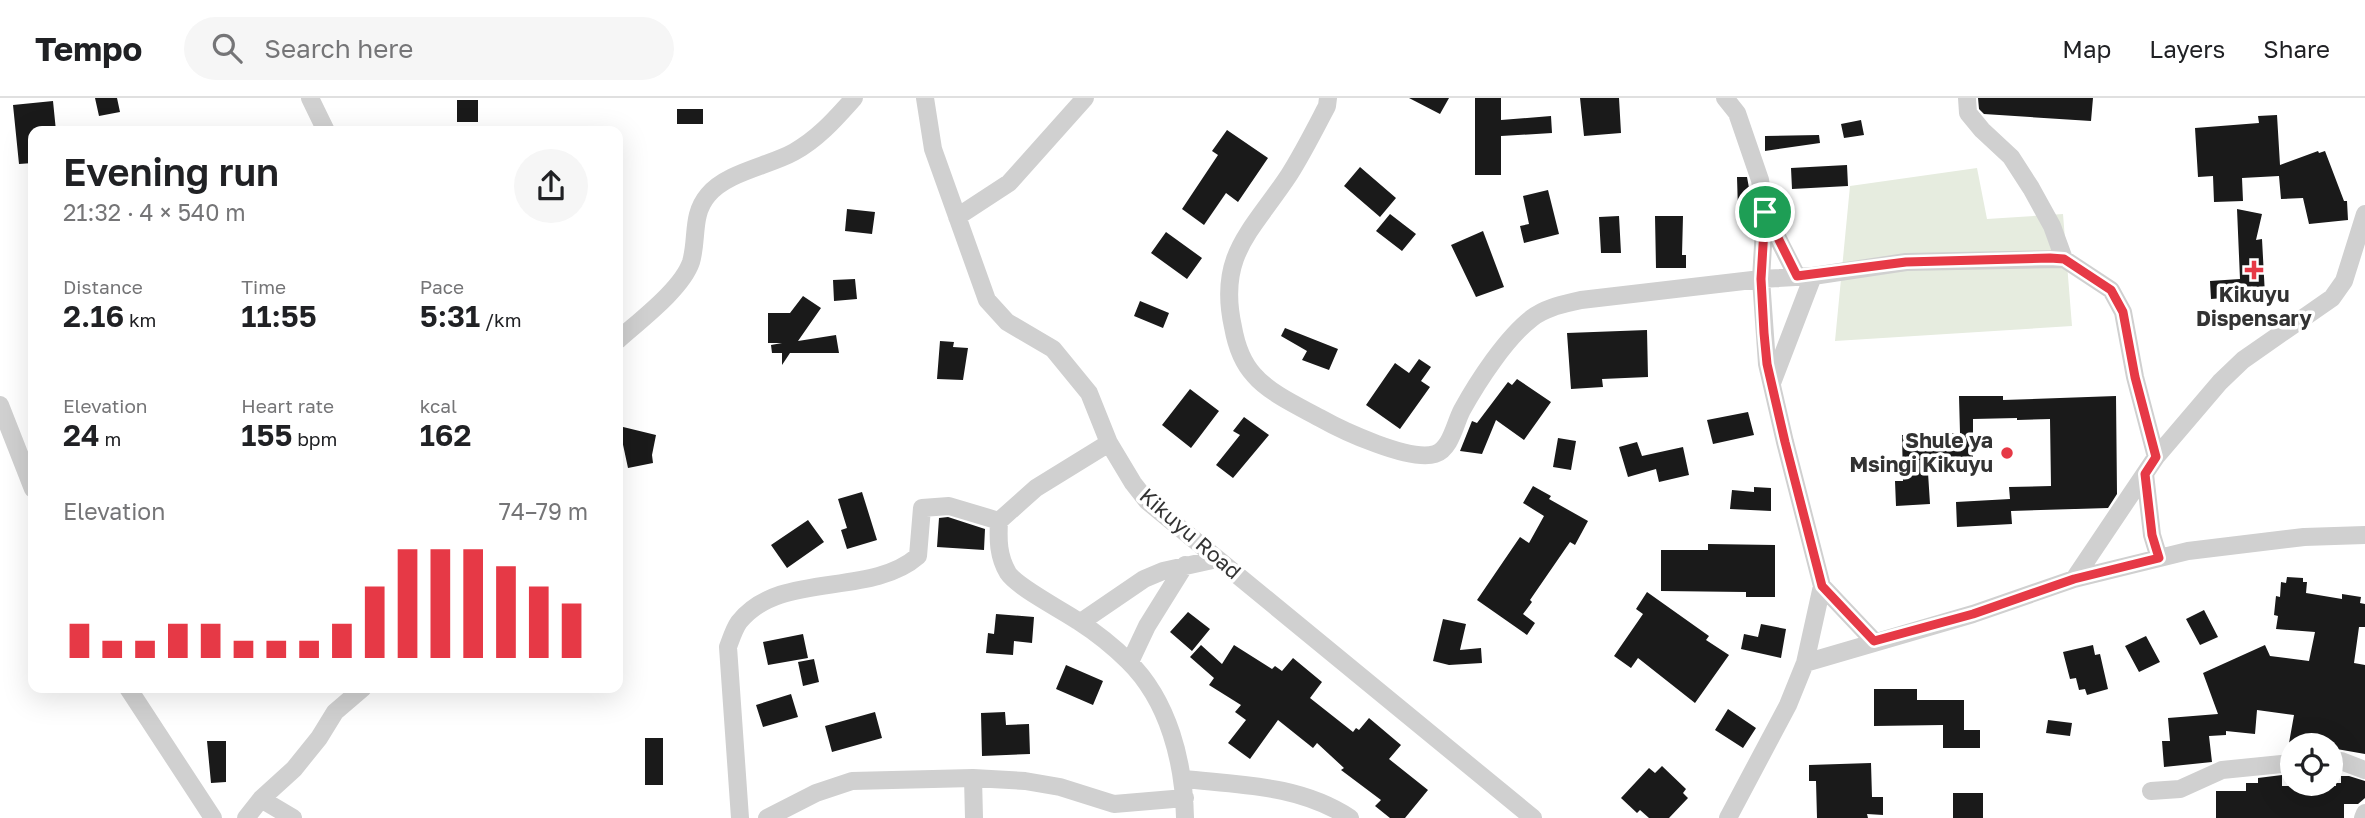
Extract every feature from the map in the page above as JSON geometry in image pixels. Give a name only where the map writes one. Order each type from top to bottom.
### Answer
[{"type":"street","points":[[310,98],[324,126]]},
{"type":"street","points":[[623,335],[674,288],[685,274],[691,261],[698,209],[709,192],[736,176],[794,152],[821,134],[854,98]]},
{"type":"street","name":"Kikuyu Road","points":[[925,98],[933,149],[987,300],[1007,323],[1053,349],[1089,393],[1109,443],[1147,501],[1533,818]]},
{"type":"street","points":[[957,217],[1009,183],[1085,98]]},
{"type":"street","points":[[1328,98],[1327,106],[1296,163],[1239,248],[1229,274],[1228,308],[1237,347],[1254,376],[1329,423],[1369,441],[1402,452],[1422,455],[1435,454],[1445,448],[1462,410],[1509,340],[1534,317],[1556,306],[1581,300],[1805,276],[1906,262],[2064,259],[2111,290],[2123,312],[2135,377],[2156,457]]},
{"type":"street","points":[[1725,98],[1740,105],[1760,180],[1765,212],[1761,279],[1767,364],[1822,586],[1805,663],[1788,705],[1728,818]]},
{"type":"street","points":[[1966,98],[1968,113],[2011,157],[2031,188],[2052,226],[2064,259]]},
{"type":"street","points":[[1765,212],[1805,276],[1772,383]]},
{"type":"street","points":[[2074,579],[2156,457],[2220,382],[2243,360],[2332,298],[2344,281],[2365,214]]},
{"type":"street","points":[[0,405],[28,476]]},
{"type":"street","points":[[1109,443],[1036,488],[999,521],[998,546],[1009,575],[1081,622],[1130,662],[1158,701],[1184,779],[1185,818]]},
{"type":"street","points":[[2145,474],[2152,535],[2159,558]]},
{"type":"street","points":[[740,818],[728,647],[738,623],[760,604],[775,597],[904,568],[918,556],[922,508],[949,506],[999,521]]},
{"type":"street","points":[[1805,663],[1973,614],[2074,579],[2188,551],[2304,537],[2365,535]]},
{"type":"street","points":[[1081,622],[1144,579],[1185,565],[1217,559]]},
{"type":"street","points":[[1130,662],[1147,626],[1185,565]]},
{"type":"street","points":[[1822,586],[1874,641]]},
{"type":"street","points":[[131,693],[213,818]]},
{"type":"street","points":[[246,818],[261,799],[294,769],[320,738],[335,712],[357,693]]},
{"type":"street","points":[[2343,762],[2365,770]]},
{"type":"street","points":[[2151,791],[2180,789],[2222,770],[2280,764]]},
{"type":"street","points":[[767,818],[816,793],[852,781],[973,778],[1025,781],[1060,787],[1114,804],[1185,798]]},
{"type":"street","points":[[973,778],[974,818]]},
{"type":"street","points":[[1184,779],[1285,790],[1332,807],[1350,818]]},
{"type":"street","points":[[261,799],[293,818]]},
{"type":"shaded area","points":[[1977,168],[1987,219],[2063,214],[2072,326],[1835,341],[1850,186]]},
{"type":"building","points":[[95,98],[117,98],[120,112],[99,116]]},
{"type":"building","points":[[1409,98],[1449,98],[1440,114]]},
{"type":"building","points":[[1475,98],[1501,98],[1501,120],[1551,116],[1552,133],[1501,136],[1501,175],[1475,175]]},
{"type":"building","points":[[1580,98],[1619,98],[1621,133],[1584,136]]},
{"type":"building","points":[[1978,98],[2093,98],[2091,121],[1984,114],[1979,109]]},
{"type":"building","points":[[457,100],[478,100],[478,122],[457,122]]},
{"type":"building","points":[[53,101],[56,126],[28,126],[28,163],[19,164],[13,105]]},
{"type":"building","points":[[677,109],[703,109],[703,124],[677,124]]},
{"type":"building","points":[[2277,115],[2280,165],[2325,151],[2344,201],[2347,201],[2348,220],[2309,224],[2303,198],[2281,199],[2279,176],[2242,178],[2243,201],[2214,202],[2213,176],[2198,177],[2195,128],[2259,123],[2258,116]]},
{"type":"building","points":[[1861,120],[1864,135],[1844,138],[1841,124]]},
{"type":"building","points":[[1227,130],[1268,158],[1238,202],[1226,193],[1204,225],[1182,209],[1218,155],[1212,151]]},
{"type":"building","points":[[1819,135],[1820,143],[1765,151],[1765,136]]},
{"type":"building","points":[[1847,165],[1848,186],[1792,189],[1791,168]]},
{"type":"building","points":[[1360,167],[1396,198],[1380,217],[1344,186]]},
{"type":"building","points":[[1737,177],[1747,177],[1753,210],[1738,210]]},
{"type":"building","points":[[1548,190],[1559,234],[1524,243],[1520,226],[1529,224],[1523,196]]},
{"type":"building","points":[[847,209],[875,212],[872,234],[845,231]]},
{"type":"building","points":[[2237,209],[2262,214],[2256,240],[2262,239],[2265,295],[2211,299],[2210,281],[2240,279]]},
{"type":"building","points":[[1390,214],[1416,234],[1402,251],[1376,231]]},
{"type":"building","points":[[1619,216],[1621,253],[1601,253],[1599,217]]},
{"type":"building","points":[[1655,216],[1683,216],[1682,255],[1686,255],[1686,268],[1656,268]]},
{"type":"building","points":[[1483,231],[1504,287],[1476,297],[1451,245]]},
{"type":"building","points":[[1166,232],[1202,258],[1187,279],[1151,253]]},
{"type":"building","points":[[855,279],[857,299],[834,301],[833,280]]},
{"type":"building","points":[[803,296],[821,308],[798,341],[836,335],[839,353],[790,353],[782,365],[782,353],[772,353],[771,345],[782,343],[768,343],[768,313],[790,313]]},
{"type":"building","points":[[1140,301],[1169,313],[1163,328],[1134,316]]},
{"type":"building","points":[[1285,328],[1338,349],[1329,370],[1302,360],[1307,351],[1281,336]]},
{"type":"building","points":[[1647,330],[1648,377],[1602,379],[1603,387],[1571,389],[1567,333]]},
{"type":"building","points":[[940,341],[954,342],[953,347],[968,348],[963,380],[937,379]]},
{"type":"building","points":[[1419,359],[1431,367],[1421,381],[1430,387],[1400,429],[1366,405],[1395,363],[1409,373]]},
{"type":"building","points":[[1517,379],[1551,402],[1524,440],[1496,420],[1482,454],[1460,451],[1472,421],[1477,423],[1508,382],[1512,385]]},
{"type":"building","points":[[1190,389],[1219,411],[1191,448],[1162,425]]},
{"type":"building","points":[[1959,396],[2003,396],[2003,400],[2116,396],[2117,494],[2108,508],[2011,511],[2012,524],[1957,527],[1956,502],[2010,499],[2009,487],[2051,486],[2050,419],[2017,418],[1973,419],[1973,457],[1927,457],[1930,504],[1896,506],[1895,481],[1903,481],[1902,435],[1960,433]]},
{"type":"building","points":[[1748,412],[1754,435],[1713,444],[1707,420]]},
{"type":"building","points":[[1244,417],[1269,435],[1233,478],[1216,465],[1240,435],[1233,431]]},
{"type":"building","points":[[623,427],[656,435],[653,463],[628,468],[623,445]]},
{"type":"building","points":[[1558,438],[1576,441],[1571,470],[1553,467]]},
{"type":"building","points":[[1637,442],[1642,456],[1683,447],[1689,475],[1659,482],[1656,469],[1628,477],[1619,447]]},
{"type":"building","points":[[1533,486],[1551,496],[1549,499],[1588,521],[1575,545],[1570,542],[1530,600],[1532,602],[1523,614],[1535,623],[1527,635],[1477,600],[1520,537],[1529,543],[1544,516],[1523,503]]},
{"type":"building","points":[[1754,487],[1771,488],[1771,511],[1730,509],[1732,490],[1754,492]]},
{"type":"building","points":[[862,492],[877,540],[847,549],[841,530],[847,528],[838,499]]},
{"type":"building","points":[[948,517],[985,529],[984,550],[937,547],[939,518]]},
{"type":"building","points":[[808,520],[824,542],[787,568],[771,545]]},
{"type":"building","points":[[1708,544],[1775,545],[1775,597],[1746,597],[1746,592],[1661,591],[1661,550],[1708,550]]},
{"type":"building","points":[[2287,577],[2303,578],[2303,582],[2307,582],[2306,593],[2342,599],[2342,594],[2361,597],[2360,603],[2365,604],[2365,627],[2359,627],[2354,663],[2365,665],[2365,754],[2343,750],[2343,733],[2291,733],[2294,715],[2257,710],[2255,734],[2226,731],[2226,735],[2209,736],[2212,762],[2164,767],[2162,741],[2170,741],[2168,718],[2218,714],[2203,673],[2265,645],[2270,656],[2309,661],[2315,632],[2276,629],[2276,596],[2280,597],[2281,582],[2286,583]]},
{"type":"building","points":[[1647,592],[1709,636],[1706,640],[1729,655],[1695,703],[1638,658],[1631,668],[1614,656],[1643,614],[1636,609]]},
{"type":"building","points":[[2204,610],[2218,637],[2200,645],[2186,619]]},
{"type":"building","points":[[1188,612],[1210,629],[1192,651],[1170,632]]},
{"type":"building","points":[[996,614],[1034,617],[1032,643],[1014,641],[1013,655],[986,653],[988,633],[994,634]]},
{"type":"building","points":[[1443,619],[1466,624],[1460,650],[1481,648],[1482,663],[1449,665],[1433,661]]},
{"type":"building","points":[[1761,624],[1786,629],[1781,658],[1741,649],[1744,634],[1758,637]]},
{"type":"building","points":[[803,634],[808,658],[768,665],[763,642]]},
{"type":"building","points":[[2146,636],[2160,662],[2139,672],[2125,646]]},
{"type":"building","points":[[1201,645],[1222,664],[1234,645],[1272,669],[1275,666],[1282,671],[1293,658],[1322,682],[1310,698],[1353,732],[1356,728],[1359,730],[1369,718],[1401,745],[1389,759],[1428,790],[1405,818],[1390,818],[1375,806],[1381,800],[1341,770],[1344,768],[1317,743],[1313,748],[1278,720],[1250,759],[1228,743],[1246,720],[1235,712],[1241,705],[1209,685],[1214,678],[1190,657]]},
{"type":"building","points":[[2093,645],[2095,655],[2100,654],[2108,689],[2087,695],[2085,689],[2079,690],[2076,678],[2070,679],[2063,652]]},
{"type":"building","points":[[814,659],[819,682],[803,686],[798,662]]},
{"type":"building","points":[[1066,665],[1103,681],[1093,705],[1056,689]]},
{"type":"building","points":[[1874,689],[1917,689],[1917,700],[1964,700],[1964,730],[1980,730],[1980,748],[1943,748],[1943,725],[1874,726]]},
{"type":"building","points":[[791,694],[798,717],[763,727],[756,705]]},
{"type":"building","points":[[1728,709],[1756,728],[1743,748],[1715,730]]},
{"type":"building","points":[[875,712],[882,738],[832,752],[825,726]]},
{"type":"building","points":[[1005,712],[1006,725],[1029,724],[1030,754],[982,756],[981,713]]},
{"type":"building","points":[[2048,720],[2072,723],[2070,736],[2046,733]]},
{"type":"building","points":[[645,738],[663,738],[663,785],[645,785]]},
{"type":"building","points":[[207,741],[226,741],[226,782],[211,783]]},
{"type":"building","points":[[1871,763],[1872,797],[1883,797],[1883,815],[1867,814],[1868,818],[1817,818],[1816,781],[1809,781],[1809,765]]},
{"type":"building","points":[[1662,766],[1686,789],[1683,793],[1688,798],[1669,818],[1649,818],[1640,810],[1637,813],[1621,798],[1649,768],[1655,773]]},
{"type":"building","points":[[2280,775],[2280,796],[2343,796],[2343,776],[2349,776],[2365,781],[2365,798],[2358,804],[2344,804],[2344,818],[2216,818],[2216,791],[2246,791],[2246,783],[2258,783],[2258,778]]},
{"type":"building","points":[[1953,793],[1983,793],[1983,818],[1953,818]]},
{"type":"place","name":"Kikuyu Dispensary","points":[[2254,270]]},
{"type":"place","name":"Shule ya Msingi Kikuyu","points":[[2007,453]]},
{"type":"route","points":[[1765,212],[1797,276],[1906,262],[2050,258],[2064,259],[2111,290],[2123,312],[2135,377],[2156,457],[2145,474],[2152,535],[2159,558],[2074,579],[1973,614],[1874,641],[1822,586],[1785,442],[1767,364],[1764,333],[1761,279],[1765,212]]}]
